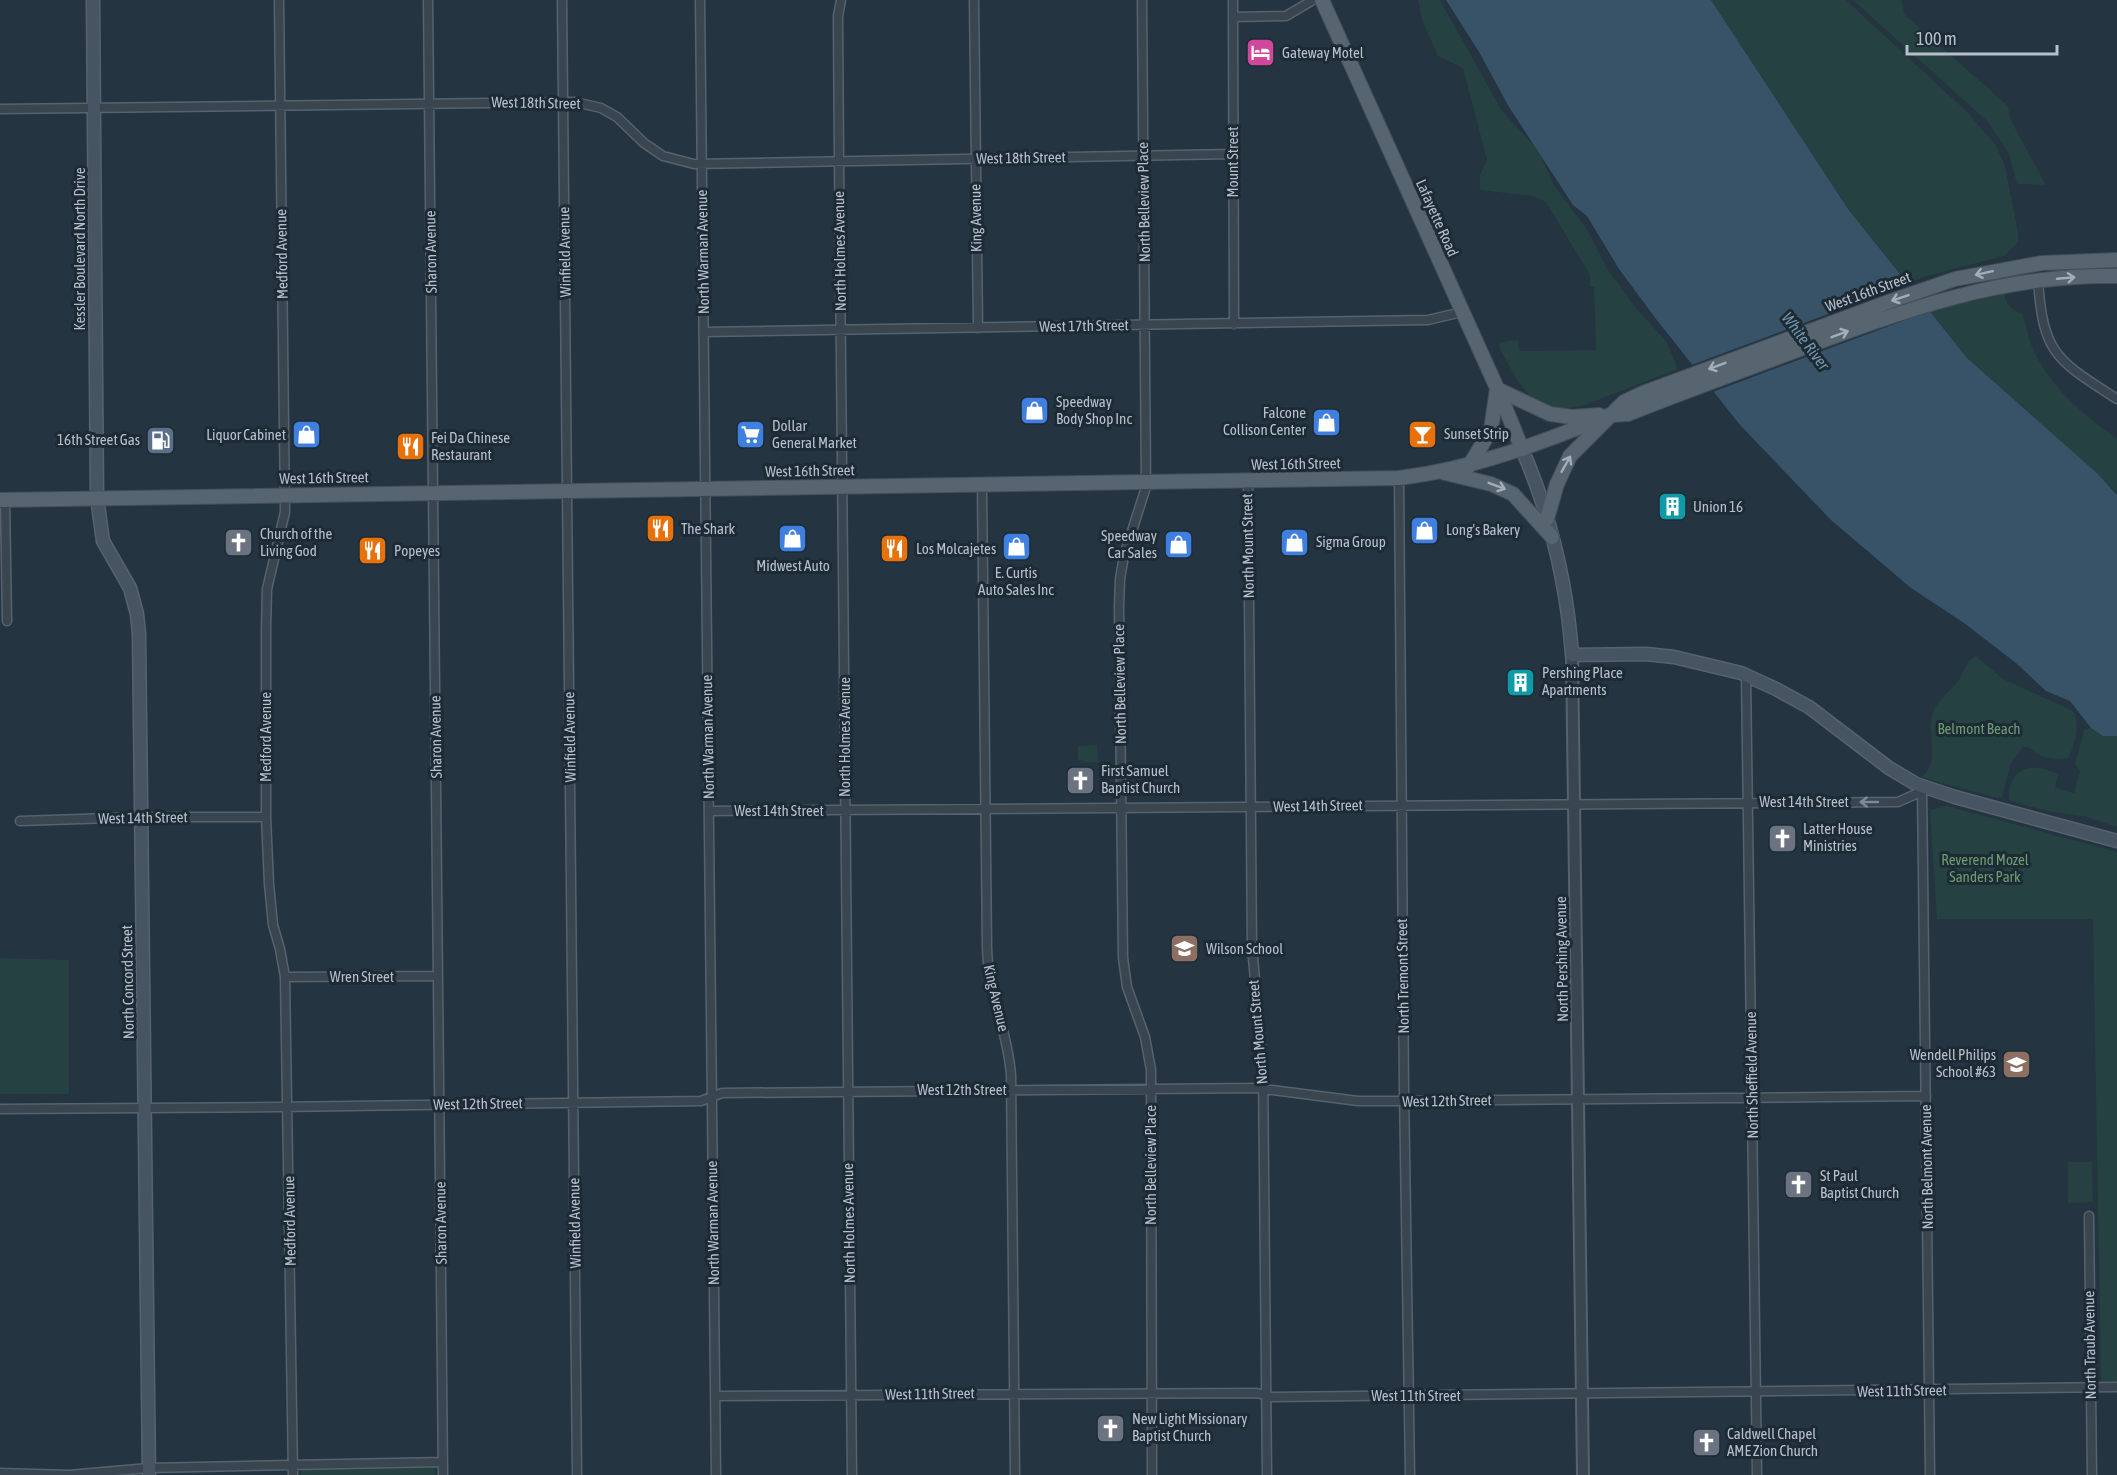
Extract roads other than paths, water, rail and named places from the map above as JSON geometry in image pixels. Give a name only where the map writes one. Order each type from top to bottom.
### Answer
[{"type":"main road","name":"Kessler Boulevard North Drive","points":[[93,0],[96,498]]},
{"type":"main road","name":"Lafayette Road","points":[[1322,0],[1522,449]]},
{"type":"main road","name":"West 16th Street","points":[[1645,400],[1891,301],[1955,279],[2042,263],[2117,260]]},
{"type":"main road","name":"West 16th Street","points":[[2,500],[982,486],[1399,477],[1469,466],[1522,449],[1610,415],[1624,402],[1645,400],[1895,313],[1959,295],[2038,280],[2093,275],[2117,276]]},
{"type":"main road","points":[[1469,466],[1491,430],[1497,389],[1550,414],[1572,417],[1610,415]]},
{"type":"main road","points":[[1547,519],[1557,483],[1570,456],[1610,415]]},
{"type":"main road","name":"North Pershing Avenue","points":[[1522,449],[1541,496],[1564,586],[1572,655]]},
{"type":"main road","points":[[1440,472],[1491,483],[1514,494],[1552,537]]},
{"type":"main road","name":"North Concord Street","points":[[96,498],[103,541],[126,579],[137,614],[149,1472]]},
{"type":"main road","points":[[1572,655],[1646,654],[1674,657],[1746,675],[1809,707],[1889,768],[1922,786],[2117,841]]},
{"type":"street","name":"Medford Avenue","points":[[279,0],[285,495],[284,518],[267,596],[266,817],[273,925],[285,977],[293,1475]]},
{"type":"street","name":"Sharon Avenue","points":[[428,0],[443,1475]]},
{"type":"street","name":"Winfield Avenue","points":[[562,0],[577,1475]]},
{"type":"street","name":"North Warman Avenue","points":[[700,0],[716,1475]]},
{"type":"street","name":"North Holmes Avenue","points":[[841,0],[838,16],[838,161],[852,1475]]},
{"type":"street","name":"King Avenue","points":[[974,0],[978,328]]},
{"type":"street","name":"North Belleview Place","points":[[1142,0],[1146,482],[1125,553],[1119,588],[1123,958],[1128,992],[1149,1050],[1151,1088],[1152,1475]]},
{"type":"street","name":"Mount Street","points":[[1233,0],[1234,324]]},
{"type":"street","points":[[1233,17],[1286,16],[1313,0]]},
{"type":"street","name":"West 18th Street","points":[[0,109],[584,103],[601,108],[617,117],[644,143],[663,156],[685,163],[1233,154]]},
{"type":"street","points":[[2038,280],[2042,320],[2052,346],[2070,368],[2117,399]]},
{"type":"street","name":"West 17th Street","points":[[704,332],[1428,320],[1462,312]]},
{"type":"street","name":"North Tremont Street","points":[[1399,477],[1404,1101],[1410,1475]]},
{"type":"street","name":"North Mount Street","points":[[1248,481],[1252,966],[1262,1054],[1267,1475]]},
{"type":"street","name":"King Avenue","points":[[982,486],[987,962],[993,998],[1008,1047],[1011,1090],[1015,1475]]},
{"type":"street","points":[[2,500],[7,621]]},
{"type":"street","name":"North Pershing Avenue","points":[[1572,655],[1583,1475]]},
{"type":"street","name":"North Sheffield Avenue","points":[[1746,675],[1757,1475]]},
{"type":"street","name":"West 14th Street","points":[[709,811],[1898,802],[1916,794],[1922,786]]},
{"type":"street","name":"North Belmont Avenue","points":[[1922,786],[1930,1475]]},
{"type":"street","name":"West 14th Street","points":[[20,821],[141,817],[266,817]]},
{"type":"street","name":"Wren Street","points":[[285,977],[438,976]]},
{"type":"street","name":"West 12th Street","points":[[0,1109],[702,1101],[722,1093],[1151,1088],[1263,1089],[1358,1101],[1926,1096]]},
{"type":"street","name":"North Traub Avenue","points":[[2089,1216],[2092,1475]]},
{"type":"street","name":"West 11th Street","points":[[715,1396],[1257,1393],[1272,1397],[2117,1387]]},
{"type":"street","points":[[0,1473],[69,1475],[293,1465],[443,1462]]},
{"type":"water","name":"White River","points":[[1446,0],[1711,0],[1848,209],[1967,358],[2098,474],[2117,495],[2117,736],[2103,736],[2091,728],[2070,701],[2046,691],[2016,663],[1964,623],[1911,588],[1831,520],[1740,425],[1619,269],[1587,216],[1573,205],[1509,107],[1479,52]]},
{"type":"place","name":"Gateway Motel","points":[[1261,53]]},
{"type":"place","name":"Speedway Body Shop Inc","points":[[1035,411]]},
{"type":"place","name":"Falcone Collison Center","points":[[1327,422]]},
{"type":"place","name":"Sunset Strip","points":[[1423,434]]},
{"type":"place","name":"Liquor Cabinet","points":[[307,435]]},
{"type":"place","name":"Dollar General Market","points":[[751,435]]},
{"type":"place","name":"16th Street Gas","points":[[161,440]]},
{"type":"place","name":"Fei Da Chinese Restaurant","points":[[410,447]]},
{"type":"place","name":"Union 16","points":[[1672,507]]},
{"type":"place","name":"The Shark","points":[[660,529]]},
{"type":"place","name":"Long's Bakery","points":[[1425,530]]},
{"type":"place","name":"Midwest Auto","points":[[793,539]]},
{"type":"place","name":"Sigma Group","points":[[1295,542]]},
{"type":"place","name":"Church of the Living God","points":[[239,543]]},
{"type":"place","name":"Speedway Car Sales","points":[[1178,545]]},
{"type":"place","name":"E. Curtis Auto Sales Inc","points":[[1016,546]]},
{"type":"place","name":"Los Molcajetes","points":[[895,549]]},
{"type":"place","name":"Popeyes","points":[[373,551]]},
{"type":"place","name":"Pershing Place Apartments","points":[[1521,682]]},
{"type":"place","name":"First Samuel Baptist Church","points":[[1080,780]]},
{"type":"place","name":"Latter House Ministries","points":[[1782,838]]},
{"type":"place","name":"Wilson School","points":[[1185,949]]},
{"type":"place","name":"Wendell Philips School #63","points":[[2017,1064]]},
{"type":"place","name":"St Paul Baptist Church","points":[[1799,1185]]},
{"type":"place","name":"New Light Missionary Baptist Church","points":[[1111,1428]]},
{"type":"place","name":"Caldwell Chapel AME Zion Church","points":[[1706,1443]]},
{"type":"park label","name":"Belmont Beach","points":[[1979,729]]},
{"type":"park label","name":"Reverend Mozel Sanders Park","points":[[1985,868]]}]
